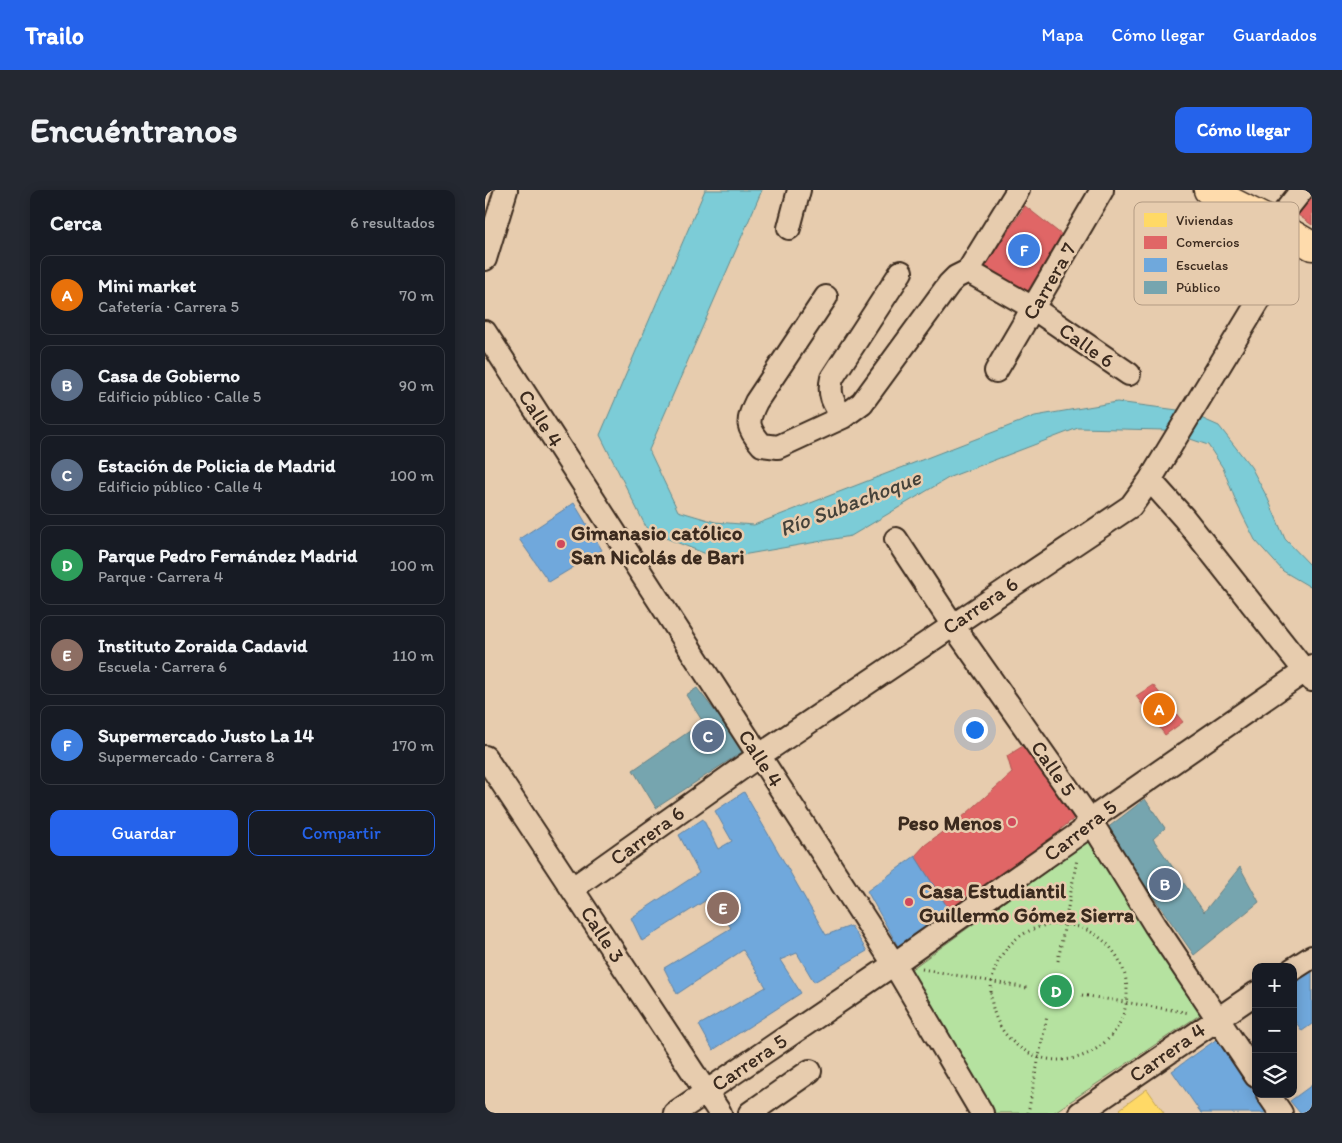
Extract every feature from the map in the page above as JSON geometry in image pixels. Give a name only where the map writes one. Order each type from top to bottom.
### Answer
[{"type":"main road","points":[[1208,190],[1231,202]]},
{"type":"street","points":[[789,228],[799,190]]},
{"type":"street","points":[[826,297],[756,402],[749,417],[750,432],[761,445],[778,447],[843,418],[861,403],[949,284],[956,277],[968,271],[1018,190]]},
{"type":"street","name":"Carrera 7","points":[[996,371],[1102,190]]},
{"type":"street","name":"Carrera 6","points":[[1299,213],[1303,190]]},
{"type":"street","points":[[485,259],[497,200]]},
{"type":"street","name":"Calle 6","points":[[968,271],[1033,308],[1129,374]]},
{"type":"street","points":[[843,418],[832,402],[829,390],[832,378],[901,272]]},
{"type":"street","name":"Carrera 6","points":[[573,888],[759,755],[952,624],[1131,506],[1150,480],[1255,305]]},
{"type":"street","name":"Calle 4","points":[[485,332],[895,964],[982,1113]]},
{"type":"street","points":[[1150,480],[1185,518],[1310,672]]},
{"type":"street","name":"Calle 5","points":[[896,539],[952,624],[1090,820],[1155,925],[1252,1070]]},
{"type":"street","name":"Carrera 5","points":[[675,1113],[895,964],[1081,832],[1090,820],[1310,672]]},
{"type":"street","name":"Calle 3","points":[[485,757],[720,1113]]},
{"type":"street","points":[[1297,966],[1312,957]]},
{"type":"street","name":"Carrera 4","points":[[1080,1113],[1252,996]]},
{"type":"street","points":[[751,1113],[809,1072]]},
{"type":"street","points":[[1271,1098],[1281,1113]]},
{"type":"path","points":[[1058,961],[1077,858]]},
{"type":"path","points":[[1066,924],[1083,928],[1103,939],[1117,956],[1126,977],[1126,1002],[1121,1021],[1108,1040],[1089,1053],[1068,1059],[1045,1058],[1024,1050],[1007,1036],[995,1017],[991,995],[993,972],[1003,952],[1019,937],[1039,927],[1066,924]]},
{"type":"path","points":[[918,969],[1027,988]]},
{"type":"path","points":[[1082,995],[1217,1018]]},
{"type":"path","points":[[1028,1113],[1047,1016]]},
{"type":"green space","points":[[1088,841],[1204,1012],[1053,1113],[992,1113],[910,970]]},
{"type":"water","name":"Río Subachoque","points":[[705,190],[762,190],[649,450],[678,511],[715,522],[754,525],[1035,416],[1117,402],[1185,411],[1219,426],[1251,467],[1268,499],[1285,539],[1312,567],[1312,588],[1283,571],[1255,540],[1237,504],[1223,468],[1208,445],[1164,430],[1078,428],[950,477],[851,536],[719,559],[648,531],[600,435]]},
{"type":"building: Viviendas","points":[[1147,1089],[1164,1113],[1123,1113],[1120,1109]]},
{"type":"building: Comercios","points":[[1312,197],[1312,225],[1299,216]]},
{"type":"building: Comercios","points":[[1025,206],[1062,235],[1027,292],[985,266]]},
{"type":"building: Comercios","points":[[1153,685],[1183,722],[1165,735],[1136,696]]},
{"type":"building: Comercios","name":"Peso Menos","points":[[1023,746],[1078,815],[1061,829],[1059,836],[951,913],[915,856],[925,845],[966,814],[1012,773],[1007,756]]},
{"type":"building: Escuelas","name":"Gimanasio católico San Nicolás de Bari","points":[[574,503],[602,550],[549,582],[519,539]]},
{"type":"building: Escuelas","points":[[744,792],[826,935],[851,926],[867,951],[814,982],[797,953],[780,960],[801,993],[713,1050],[699,1025],[766,987],[743,950],[677,994],[664,968],[731,928],[711,897],[642,941],[631,918],[699,873],[679,835],[703,819],[718,849],[732,841],[715,811]]},
{"type":"building: Escuelas","name":"Casa Estudiantil Guillermo Gómez Sierra","points":[[915,856],[951,913],[899,948],[867,891]]},
{"type":"building: Escuelas","points":[[1312,965],[1312,1024],[1302,1031],[1297,1024],[1297,974]]},
{"type":"building: Escuelas","points":[[1217,1039],[1252,1090],[1252,1098],[1258,1098],[1268,1113],[1201,1113],[1172,1071]]},
{"type":"building: Escuelas","points":[[1312,1085],[1312,1113],[1300,1113],[1290,1101],[1297,1098],[1297,1096]]},
{"type":"building: Público","points":[[697,688],[745,750],[656,808],[633,770],[703,722],[686,695]]},
{"type":"building: Público","points":[[1145,799],[1165,828],[1153,839],[1204,912],[1240,867],[1259,902],[1194,955],[1106,829]]},
{"type":"place","name":"Supermercado Justo La 14","points":[[1024,250]]},
{"type":"place","name":"Gimanasio católico San Nicolás de Bari","points":[[561,544]]},
{"type":"place","name":"Mini market","points":[[1159,709]]},
{"type":"place","name":"Estación de Policia de Madrid","points":[[708,736]]},
{"type":"place","name":"Peso Menos","points":[[1012,822]]},
{"type":"place","name":"Casa de Gobierno","points":[[1165,884]]},
{"type":"place","name":"Casa Estudiantil Guillermo Gómez Sierra","points":[[909,902]]},
{"type":"place","name":"Instituto Zoraida Cadavid","points":[[723,908]]},
{"type":"place","name":"Parque Pedro Fernández Madrid","points":[[1056,991]]}]
